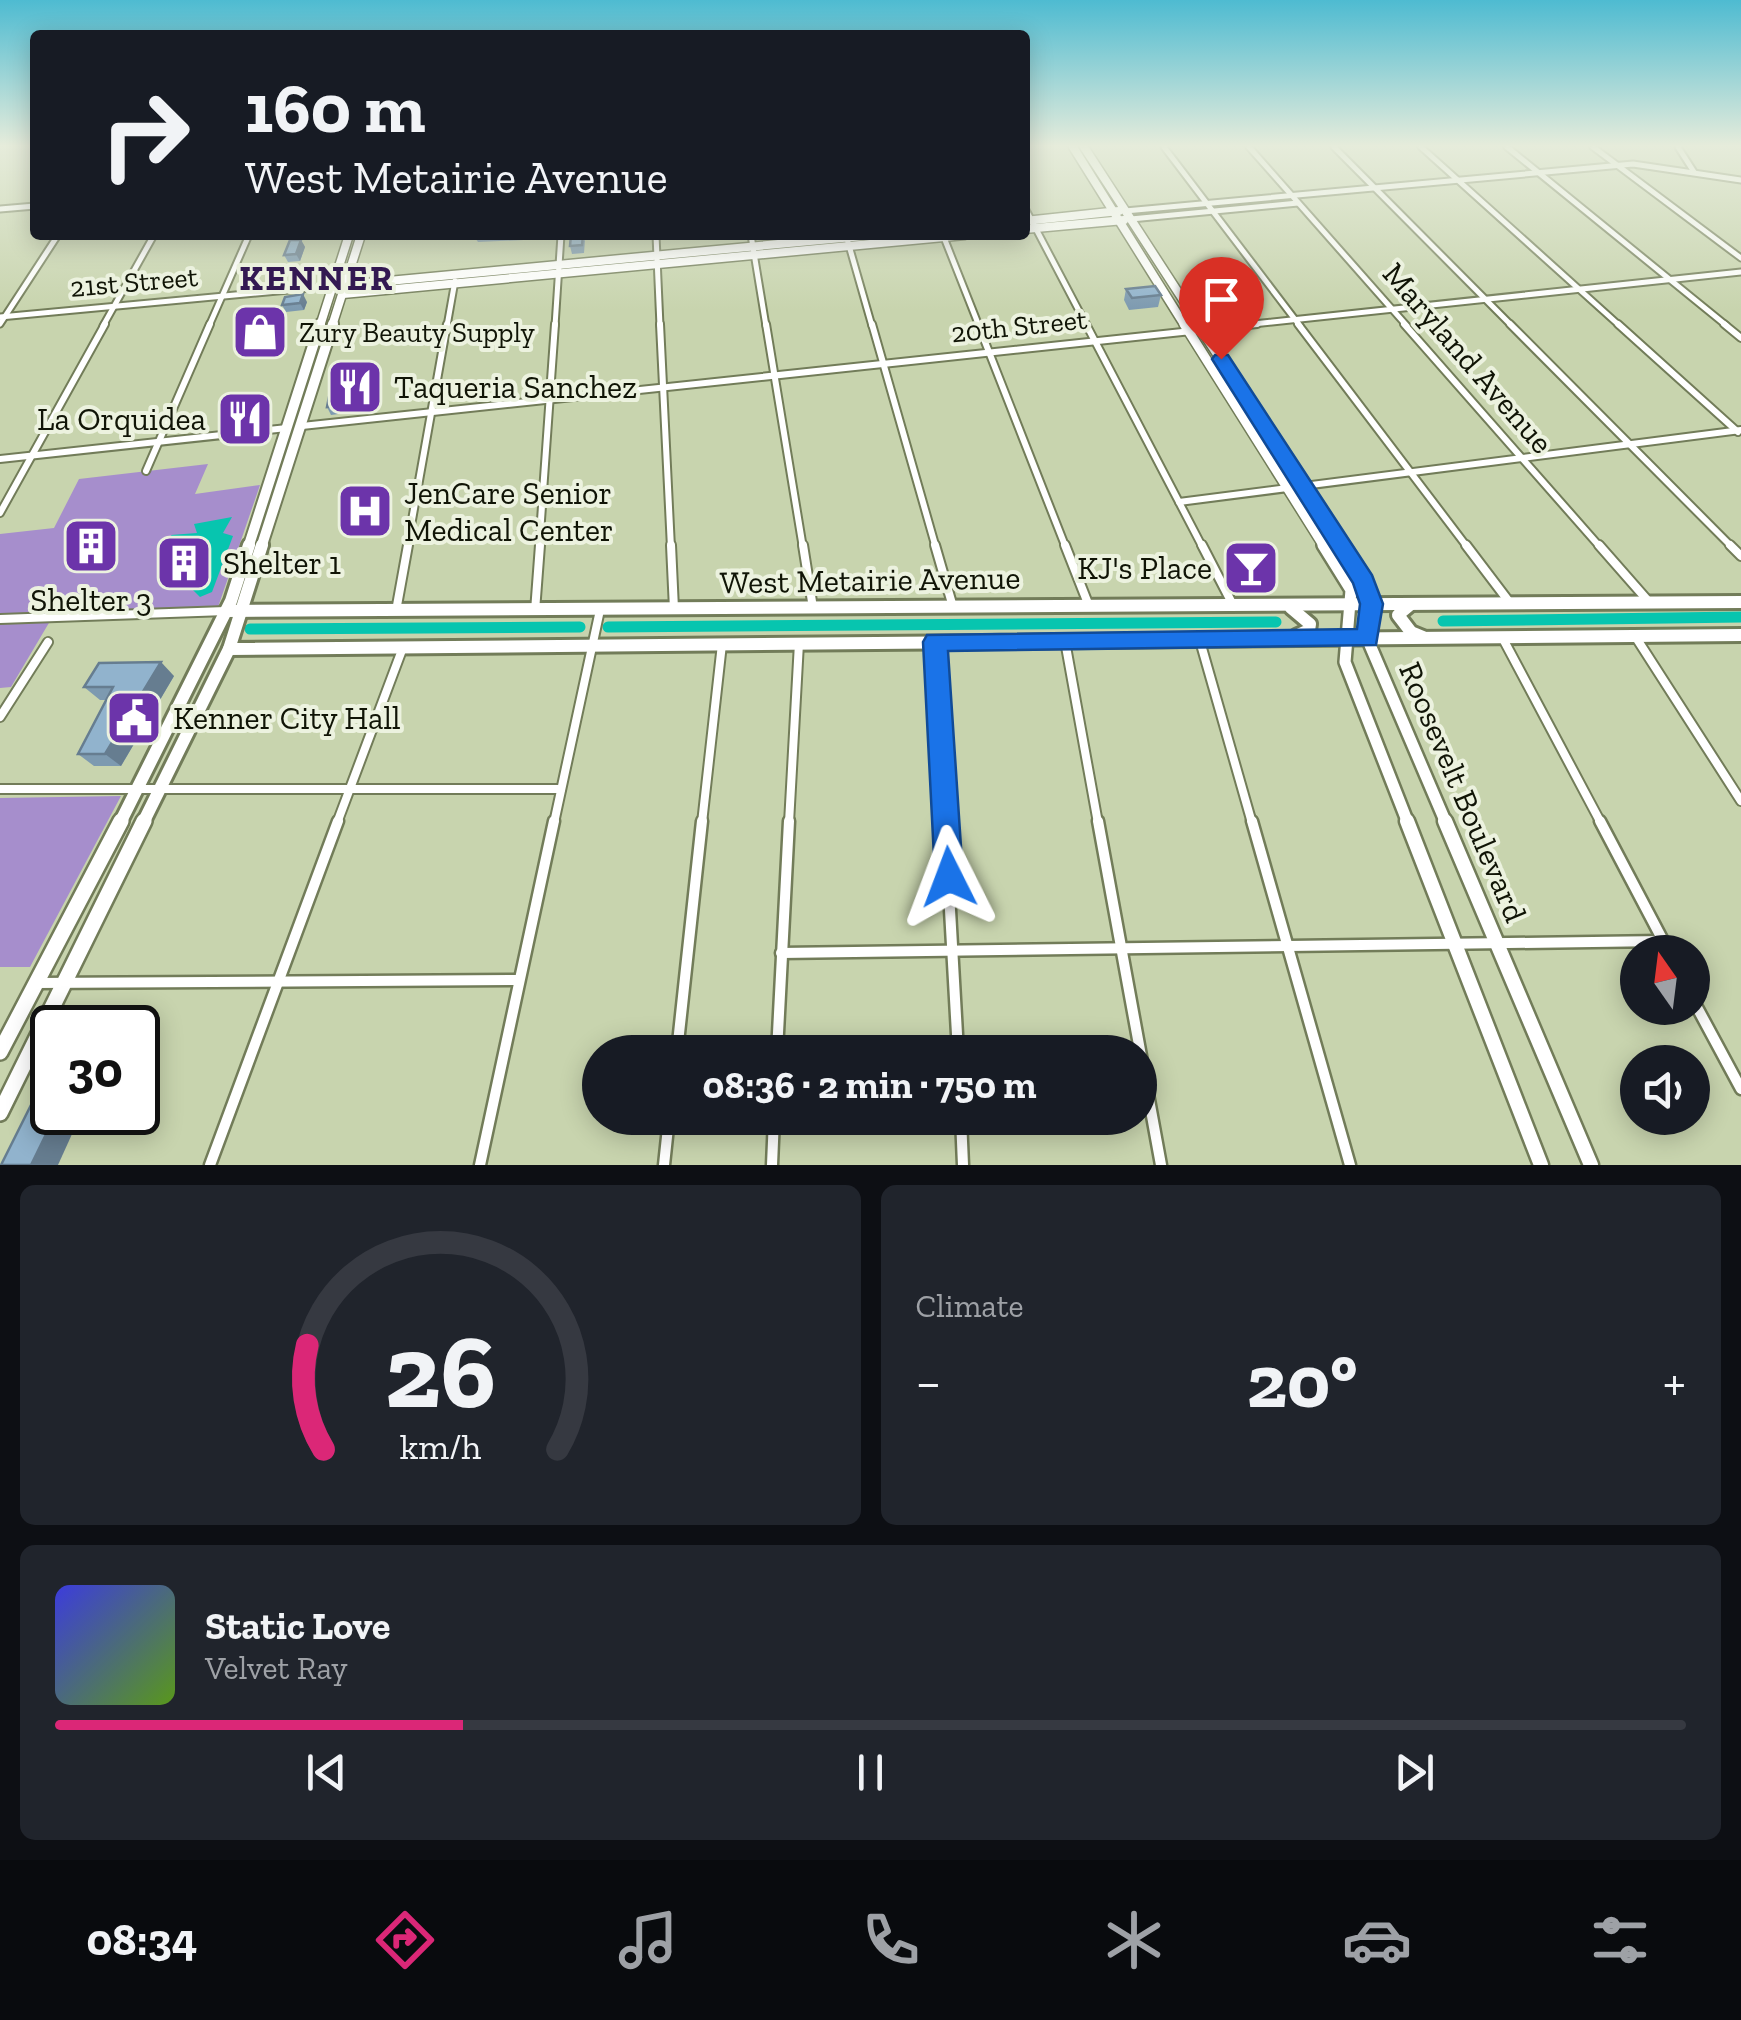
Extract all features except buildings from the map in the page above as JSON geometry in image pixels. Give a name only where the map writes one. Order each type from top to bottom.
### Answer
[{"type":"main road","points":[[0,1052],[166,736],[226,611],[347,240]]},
{"type":"main road","points":[[0,1113],[229,648],[359,240]]},
{"type":"main road","points":[[337,272],[337,292],[344,289]]},
{"type":"main road","points":[[293,410],[297,424],[302,426]]},
{"type":"main road","points":[[287,428],[293,454]]},
{"type":"main road","name":"West Metairie Avenue","points":[[226,611],[1741,602]]},
{"type":"main road","points":[[1414,603],[1401,608],[1398,615],[1411,632],[1426,638]]},
{"type":"main road","points":[[1276,604],[1301,612],[1310,624],[1302,635],[1282,639]]},
{"type":"main road","points":[[216,634],[219,644],[229,648]]},
{"type":"main road","name":"West Metairie Avenue","points":[[229,648],[402,650],[1741,634]]},
{"type":"main road","points":[[166,736],[188,734]]},
{"type":"street","points":[[1113,201],[1202,329],[1364,581],[1371,604]]},
{"type":"street","points":[[1115,201],[1188,330],[1348,584],[1352,604]]},
{"type":"street","points":[[1205,201],[1510,603]]},
{"type":"street","points":[[1123,215],[1235,201]]},
{"type":"street","name":"Maryland Avenue","points":[[1296,201],[1649,602]]},
{"type":"street","points":[[1387,201],[1741,556]]},
{"type":"street","points":[[1482,201],[1739,431]]},
{"type":"street","points":[[1573,201],[1741,338]]},
{"type":"street","points":[[1666,201],[1741,258]]},
{"type":"street","points":[[1233,604],[1031,223],[1298,204]]},
{"type":"street","points":[[0,209],[30,206]]},
{"type":"street","points":[[2,319],[55,240]]},
{"type":"street","points":[[0,513],[151,240]]},
{"type":"street","points":[[146,471],[247,240]]},
{"type":"street","points":[[534,610],[561,240]]},
{"type":"street","points":[[656,240],[674,609]]},
{"type":"street","points":[[751,240],[813,608]]},
{"type":"street","points":[[344,289],[848,240],[953,607]]},
{"type":"street","points":[[946,240],[1089,606]]},
{"type":"street","name":"20th Street","points":[[302,426],[1741,272]]},
{"type":"street","points":[[396,612],[455,279]]},
{"type":"street","name":"21st Street","points":[[2,319],[332,286]]},
{"type":"street","points":[[0,460],[287,428]]},
{"type":"street","points":[[1180,502],[1739,431]]},
{"type":"street","name":"Roosevelt Boulevard","points":[[1352,604],[1343,639],[1345,662],[1383,769],[1540,1165]]},
{"type":"street","name":"Roosevelt Boulevard","points":[[1371,604],[1368,638],[1590,1165]]},
{"type":"street","points":[[480,1165],[600,610]]},
{"type":"street","name":"West Metairie Avenue","points":[[0,619],[226,611]]},
{"type":"street","points":[[1634,636],[1741,800]]},
{"type":"street","points":[[1502,637],[1659,935]]},
{"type":"street","points":[[1199,640],[1350,1165]]},
{"type":"street","points":[[1065,641],[1161,1165]]},
{"type":"street","points":[[0,717],[48,642]]},
{"type":"street","points":[[935,642],[957,1035]]},
{"type":"street","points":[[778,1035],[799,643]]},
{"type":"street","points":[[679,1035],[722,644]]},
{"type":"street","points":[[210,1165],[402,650]]},
{"type":"street","points":[[0,788],[561,788]]},
{"type":"street","points":[[781,952],[1288,950],[1620,941]]},
{"type":"street","points":[[36,983],[518,980]]},
{"type":"street","points":[[1707,1025],[1741,1089]]},
{"type":"street","points":[[664,1165],[668,1135]]},
{"type":"street","points":[[772,1165],[773,1135]]},
{"type":"street","points":[[962,1135],[963,1165]]},
{"type":"shaded area","points":[[208,464],[195,494],[260,485],[217,610],[56,611],[11,687],[0,688],[0,534],[54,528],[79,479]]},
{"type":"shaded area","points":[[121,796],[30,967],[0,967],[0,798]]},
{"type":"water","points":[[232,517],[223,533],[233,536],[212,592],[200,597],[191,588],[208,573],[209,540],[174,542],[171,535],[197,533],[194,524]]},
{"type":"waterway","points":[[1443,621],[1741,617]]},
{"type":"waterway","points":[[608,627],[1276,622]]},
{"type":"waterway","points":[[250,629],[580,627]]},
{"type":"place","name":"Zury Beauty Supply","points":[[260,332]]},
{"type":"place","name":"Taqueria Sanchez","points":[[355,387]]},
{"type":"place","name":"La Orquidea","points":[[245,419]]},
{"type":"place","name":"JenCare Senior Medical Center","points":[[365,511]]},
{"type":"place","name":"Shelter 3","points":[[91,546]]},
{"type":"place","name":"Shelter 1","points":[[184,563]]},
{"type":"place","name":"KJ's Place","points":[[1251,568]]},
{"type":"place","name":"Kenner City Hall","points":[[134,718]]},
{"type":"district","name":"KENNER","points":[[317,278]]},
{"type":"route","points":[[949,877],[935,642],[1368,638],[1372,607],[1364,581],[1221,359]]}]
